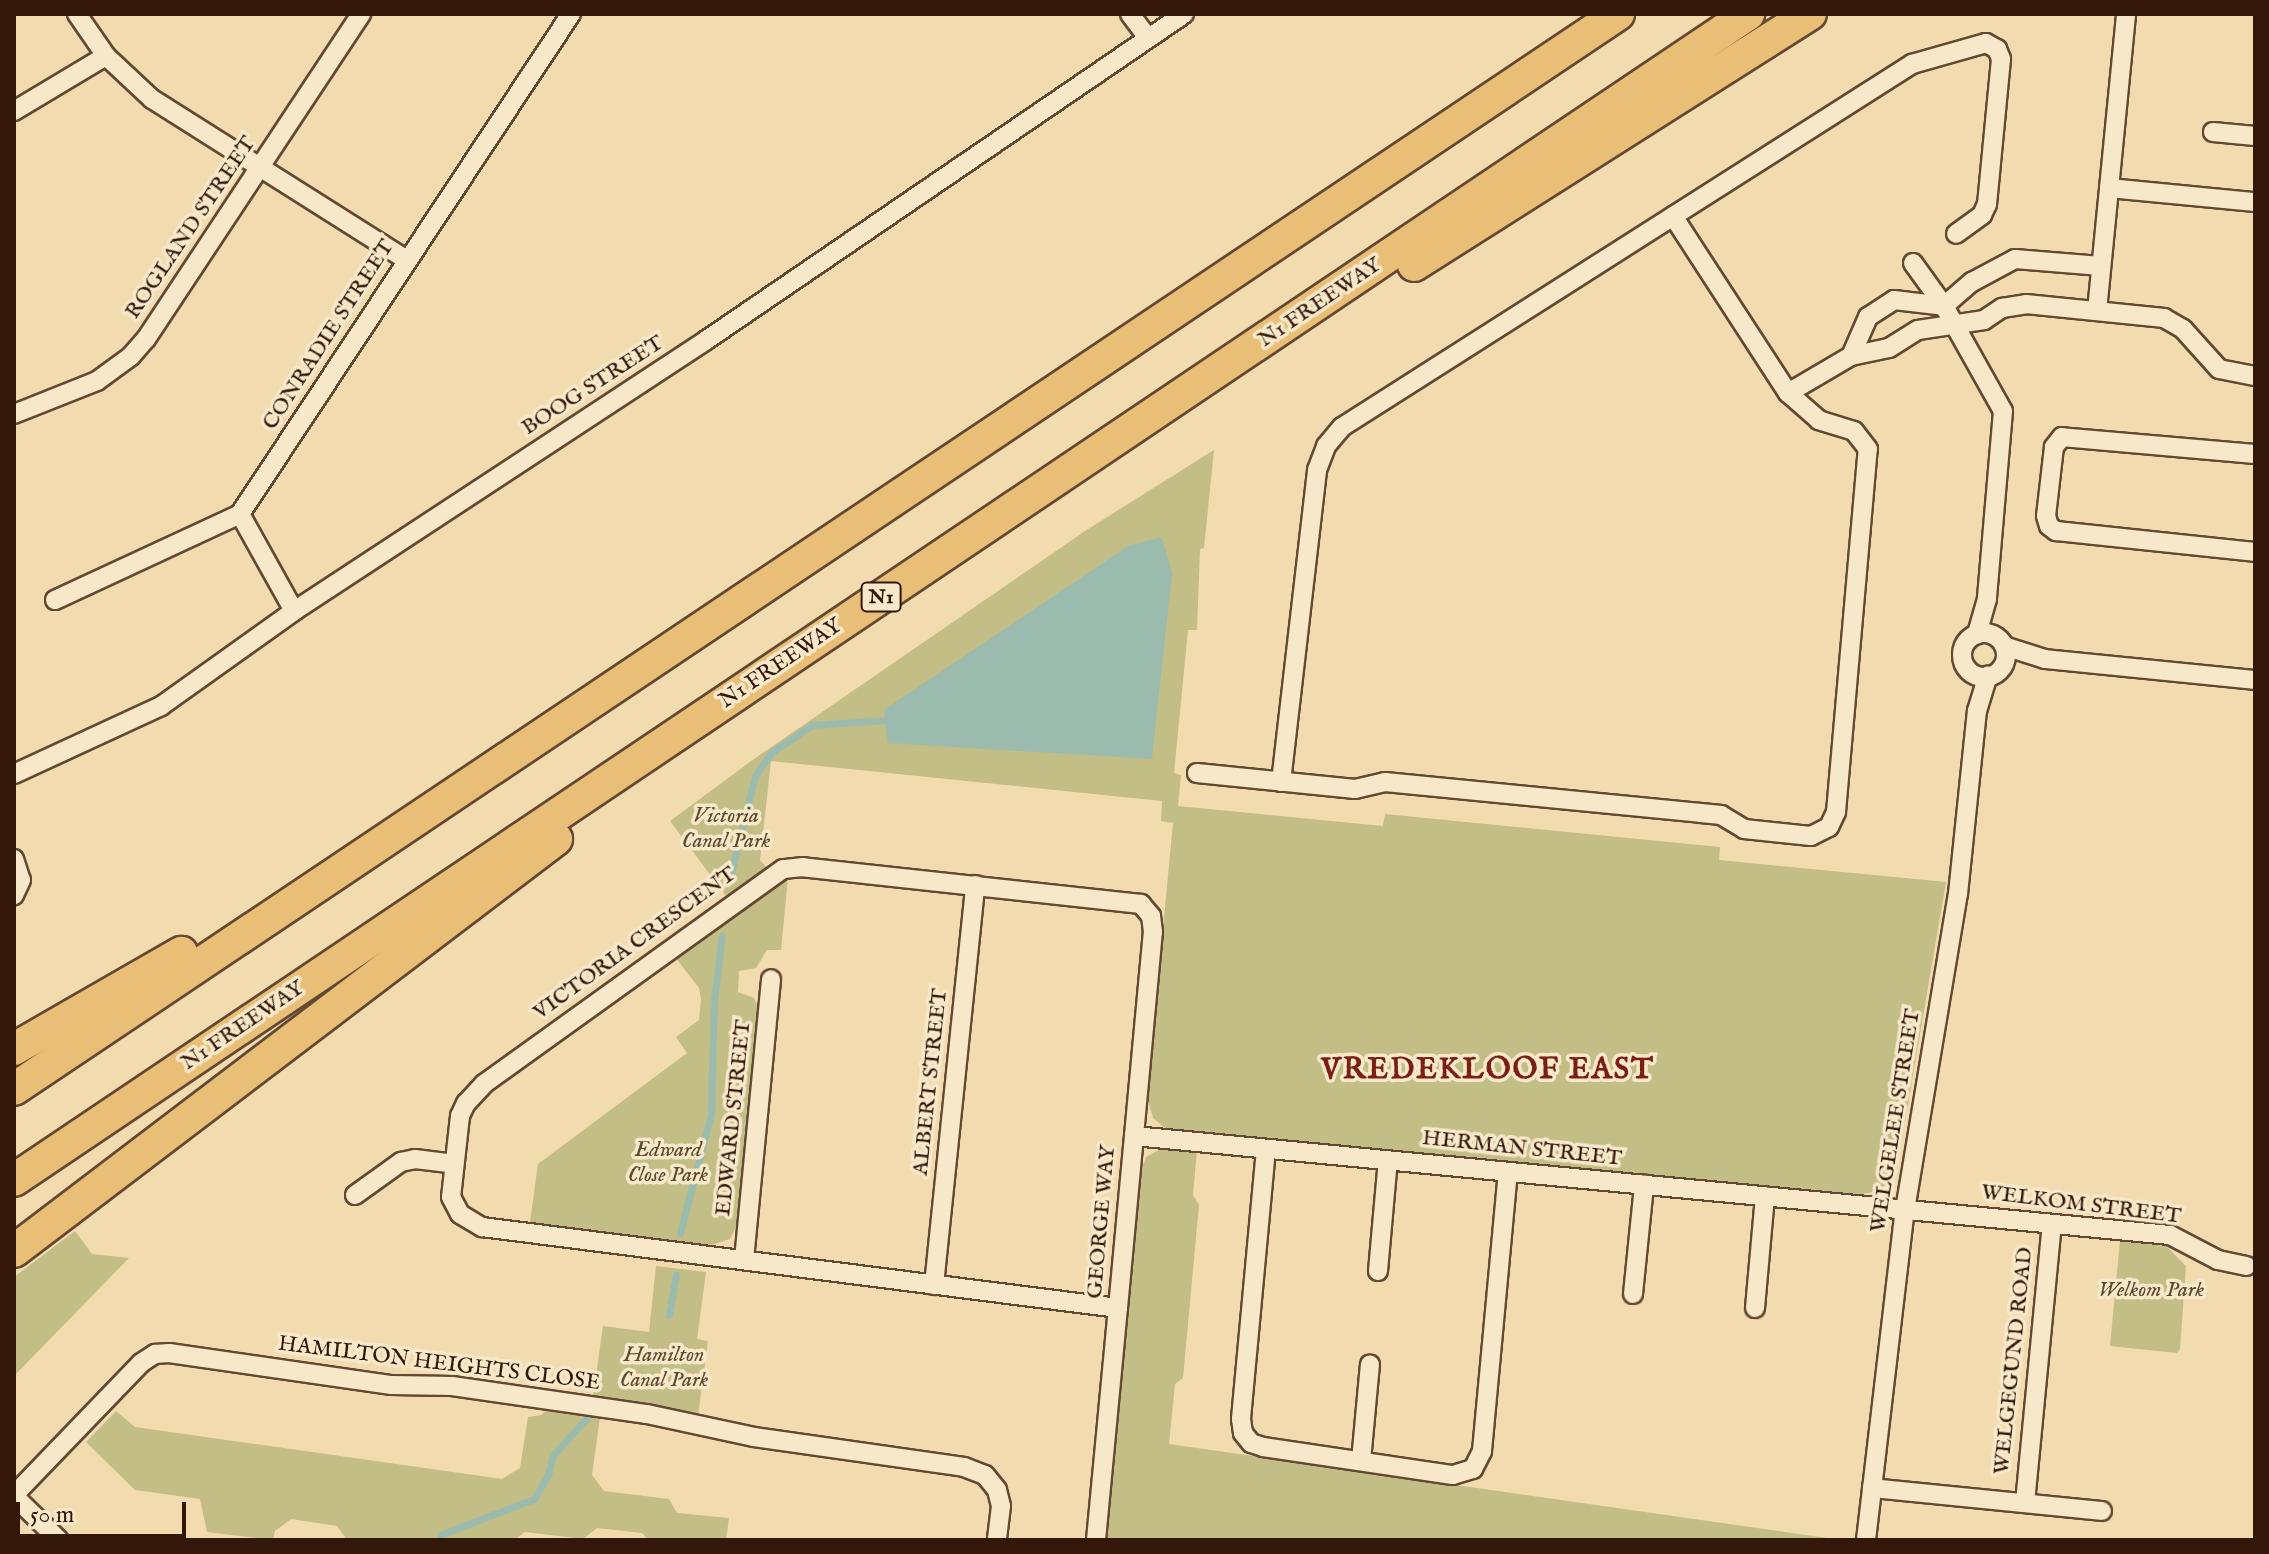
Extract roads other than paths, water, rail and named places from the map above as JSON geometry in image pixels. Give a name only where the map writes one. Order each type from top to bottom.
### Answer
[{"type":"highway","points":[[14,1089],[1618,14]]},
{"type":"highway","name":"N1 FREEWAY","points":[[14,1180],[1748,14]]},
{"type":"highway","points":[[1299,317],[1321,316],[1345,308],[1810,14]]},
{"type":"highway","points":[[14,1251],[568,829],[728,699]]},
{"type":"highway","points":[[14,1049],[177,955],[361,839],[572,715]]},
{"type":"street","points":[[77,14],[106,56],[152,99],[407,260]]},
{"type":"street","name":"ROGLAND STREET","points":[[14,414],[97,381],[131,356],[146,339],[361,14]]},
{"type":"street","name":"CONRADIE STREET","points":[[240,514],[571,14]]},
{"type":"street","points":[[1130,14],[1148,38]]},
{"type":"street","name":"BOOG STREET","points":[[14,774],[161,706],[294,611],[705,341],[1184,14]]},
{"type":"street","points":[[2097,311],[2126,14]]},
{"type":"street","points":[[1281,782],[1317,470],[1333,436],[1912,64],[1986,43],[1997,49],[2001,59],[1987,204],[1982,215],[1956,234]]},
{"type":"street","points":[[14,111],[106,56]]},
{"type":"street","points":[[2213,132],[2255,136]]},
{"type":"street","points":[[2109,188],[2255,202]]},
{"type":"street","points":[[1197,773],[1355,789],[1385,782],[1721,815],[1744,829],[1811,836],[1824,832],[1836,812],[1870,458],[1860,436],[1811,415],[1788,393],[1673,216]]},
{"type":"street","points":[[1851,356],[1868,317],[1897,300],[1944,306],[1995,269],[2015,259],[2101,266]]},
{"type":"street","points":[[1913,263],[1956,325],[2003,411],[1987,599],[1992,639],[2005,659],[1994,673]]},
{"type":"street","points":[[1788,393],[1851,356],[1889,348],[1918,330],[1984,320],[2002,308],[2018,305],[2171,321],[2183,329],[2212,365],[2227,373],[2255,376]]},
{"type":"street","points":[[2255,454],[2062,437],[2054,447],[2046,516],[2049,526],[2056,531],[2255,552]]},
{"type":"street","points":[[55,600],[240,514],[294,611]]},
{"type":"street","points":[[2045,659],[1976,675],[1966,667],[1963,648],[1992,639],[2045,659],[2255,680]]},
{"type":"street","name":"WELGELEE STREET","points":[[1966,667],[1977,711]]},
{"type":"street","name":"WELGELEE STREET","points":[[1866,1540],[1905,1210],[1958,894],[1977,711],[1994,673]]},
{"type":"street","points":[[14,859],[21,880],[14,895]]},
{"type":"street","name":"VICTORIA CRESCENT","points":[[1118,1308],[482,1227],[467,1220],[455,1206],[450,1188],[460,1116],[474,1093],[776,872],[803,867],[1133,901],[1147,910]]},
{"type":"street","name":"ALBERT STREET","points":[[934,1285],[975,885]]},
{"type":"street","name":"GEORGE WAY","points":[[1096,1540],[1153,932],[1147,910]]},
{"type":"street","name":"EDWARD STREET","points":[[744,1260],[771,979]]},
{"type":"street","name":"HERMAN STREET","points":[[1134,1136],[1905,1210]]},
{"type":"street","points":[[1266,1149],[1241,1426],[1246,1438],[1257,1446],[1460,1475],[1473,1469],[1481,1458],[1508,1172]]},
{"type":"street","points":[[355,1195],[408,1159],[453,1164]]},
{"type":"street","points":[[1378,1271],[1388,1160]]},
{"type":"street","points":[[1633,1294],[1644,1185]]},
{"type":"street","points":[[1755,1308],[1765,1196]]},
{"type":"street","name":"WELKOM STREET","points":[[1905,1210],[2170,1235],[2218,1260],[2246,1266]]},
{"type":"street","name":"WELGEGUND ROAD","points":[[2025,1503],[2052,1224]]},
{"type":"street","name":"HAMILTON HEIGHTS CLOSE","points":[[14,1496],[141,1363],[155,1354],[169,1353],[392,1385],[467,1388],[647,1414],[754,1437],[964,1467],[985,1475],[997,1490],[1001,1506],[997,1540]]},
{"type":"street","points":[[1361,1461],[1370,1364]]},
{"type":"street","name":"WELGEGUND ROAD","points":[[1872,1488],[2102,1511]]},
{"type":"street","points":[[14,1496],[59,1540]]},
{"type":"waterway","points":[[730,877],[755,776],[772,752],[812,725],[886,720]]},
{"type":"waterway","points":[[680,1233],[711,1114],[714,1001],[722,935]]},
{"type":"waterway","points":[[669,1315],[676,1275]]},
{"type":"waterway","points":[[440,1540],[440,1535],[534,1499],[548,1475],[553,1455],[587,1418]]},
{"type":"district","name":"VREDEKLOOF EAST","points":[[1488,1070]]},
{"type":"park label","name":"Victoria Canal Park","points":[[726,828]]},
{"type":"park label","name":"Edward Close Park","points":[[668,1162]]},
{"type":"park label","name":"Welkom Park","points":[[2151,1291]]},
{"type":"park label","name":"Hamilton Canal Park","points":[[664,1368]]}]
